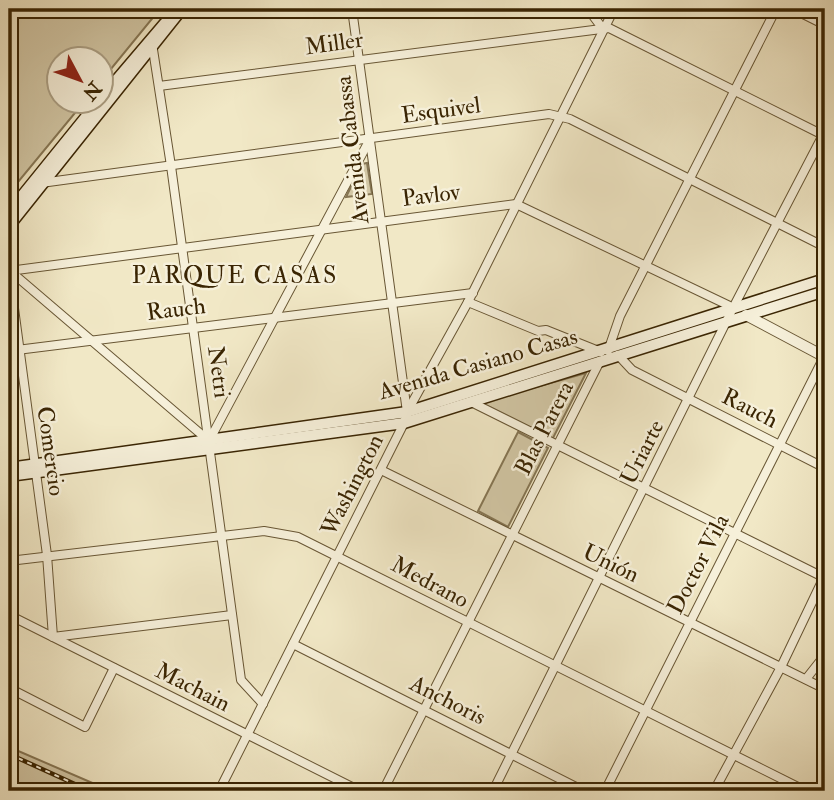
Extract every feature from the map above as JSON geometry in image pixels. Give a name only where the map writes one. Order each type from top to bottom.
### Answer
[{"type":"main road","points":[[116,82],[181,9]]},
{"type":"main road","points":[[9,212],[39,181],[151,43]]},
{"type":"main road","points":[[9,226],[88,116]]},
{"type":"main road","name":"Avenida Casiano Casas","points":[[9,468],[34,468],[209,445],[404,424],[733,308],[825,279]]},
{"type":"main road","name":"Avenida Casiano Casas","points":[[209,445],[408,412],[825,291]]},
{"type":"main road","name":"Avenida Casiano Casas","points":[[9,476],[34,468]]},
{"type":"street","name":"Avenida Cabassa","points":[[352,9],[379,220],[408,412]]},
{"type":"street","points":[[588,9],[603,29]]},
{"type":"street","name":"Washington","points":[[219,791],[408,412],[468,302],[614,9]]},
{"type":"street","name":"Blas Parera","points":[[383,791],[556,445],[607,354],[620,316],[776,9]]},
{"type":"street","points":[[793,9],[825,24]]},
{"type":"street","name":"Miller","points":[[159,86],[360,58],[609,29],[825,134]]},
{"type":"street","name":"Netri","points":[[151,43],[171,166],[241,680],[263,704]]},
{"type":"street","name":"Esquivel","points":[[39,181],[171,166],[549,114],[570,119],[825,247]]},
{"type":"street","name":"Uriarte","points":[[493,791],[691,400],[733,308],[825,134]]},
{"type":"street","points":[[9,270],[92,339],[209,445],[370,139]]},
{"type":"street","points":[[516,204],[733,308],[825,356]]},
{"type":"street","name":"Pavlov","points":[[9,270],[516,204]]},
{"type":"street","name":"Comercio","points":[[9,270],[13,350],[47,555],[53,637]]},
{"type":"street","name":"Rauch","points":[[13,350],[472,293]]},
{"type":"street","name":"Rauch","points":[[468,302],[607,354],[632,370],[825,468]]},
{"type":"street","name":"Doctor Vila","points":[[605,791],[825,356]]},
{"type":"street","points":[[471,402],[825,577],[781,667],[714,791]]},
{"type":"street","name":"Unión","points":[[381,470],[599,580],[825,689]]},
{"type":"street","name":"Medrano","points":[[9,561],[264,531],[298,537],[806,791]]},
{"type":"street","name":"Machain","points":[[9,615],[360,791]]},
{"type":"street","points":[[53,637],[232,615]]},
{"type":"street","name":"Anchoris","points":[[293,644],[584,791]]},
{"type":"street","points":[[806,679],[825,655]]},
{"type":"street","points":[[9,688],[85,727],[114,668]]},
{"type":"shaded area","points":[[9,9],[160,9],[116,63],[116,46],[46,46],[46,116],[72,116],[9,193]]},
{"type":"shaded area","points":[[367,163],[372,194],[346,197],[362,164]]},
{"type":"shaded area","points":[[586,373],[552,440],[479,403]]},
{"type":"shaded area","points":[[518,432],[548,448],[508,527],[478,511]]},
{"type":"shaded area","points":[[9,747],[111,791],[15,791],[9,788]]},
{"type":"railway","points":[[9,754],[90,791]]},
{"type":"district","name":"PARQUE CASAS","points":[[235,275]]}]
